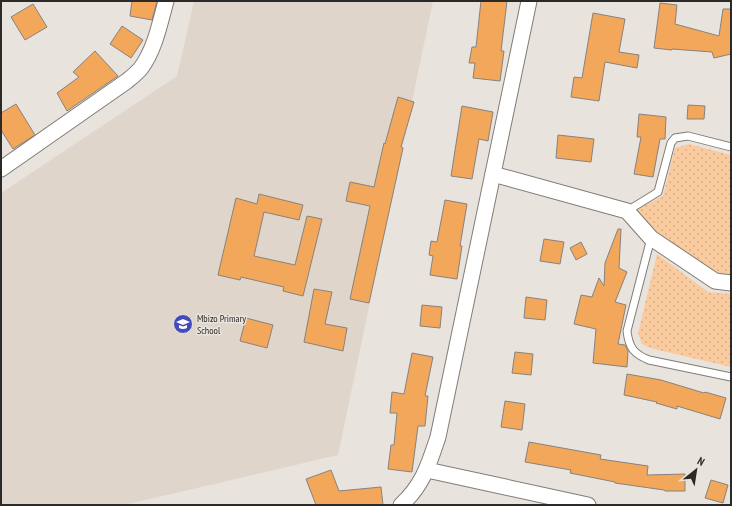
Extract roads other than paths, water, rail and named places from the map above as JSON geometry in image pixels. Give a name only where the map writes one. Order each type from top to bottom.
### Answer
[{"type":"street","points":[[1,169],[127,81],[141,68],[150,52],[158,32],[166,1]]},
{"type":"street","points":[[401,505],[411,496],[427,470],[438,436],[529,1]]},
{"type":"street","points":[[493,174],[628,211],[651,238],[715,281],[731,283]]},
{"type":"street","points":[[427,470],[552,501],[588,505]]},
{"type":"lane","points":[[628,211],[658,192],[671,143],[674,138],[688,136],[731,147]]},
{"type":"lane","points":[[651,238],[627,331],[632,349],[638,356],[649,360],[731,377]]},
{"type":"place","name":"Mbizo Primary School","points":[[183,324]]}]
